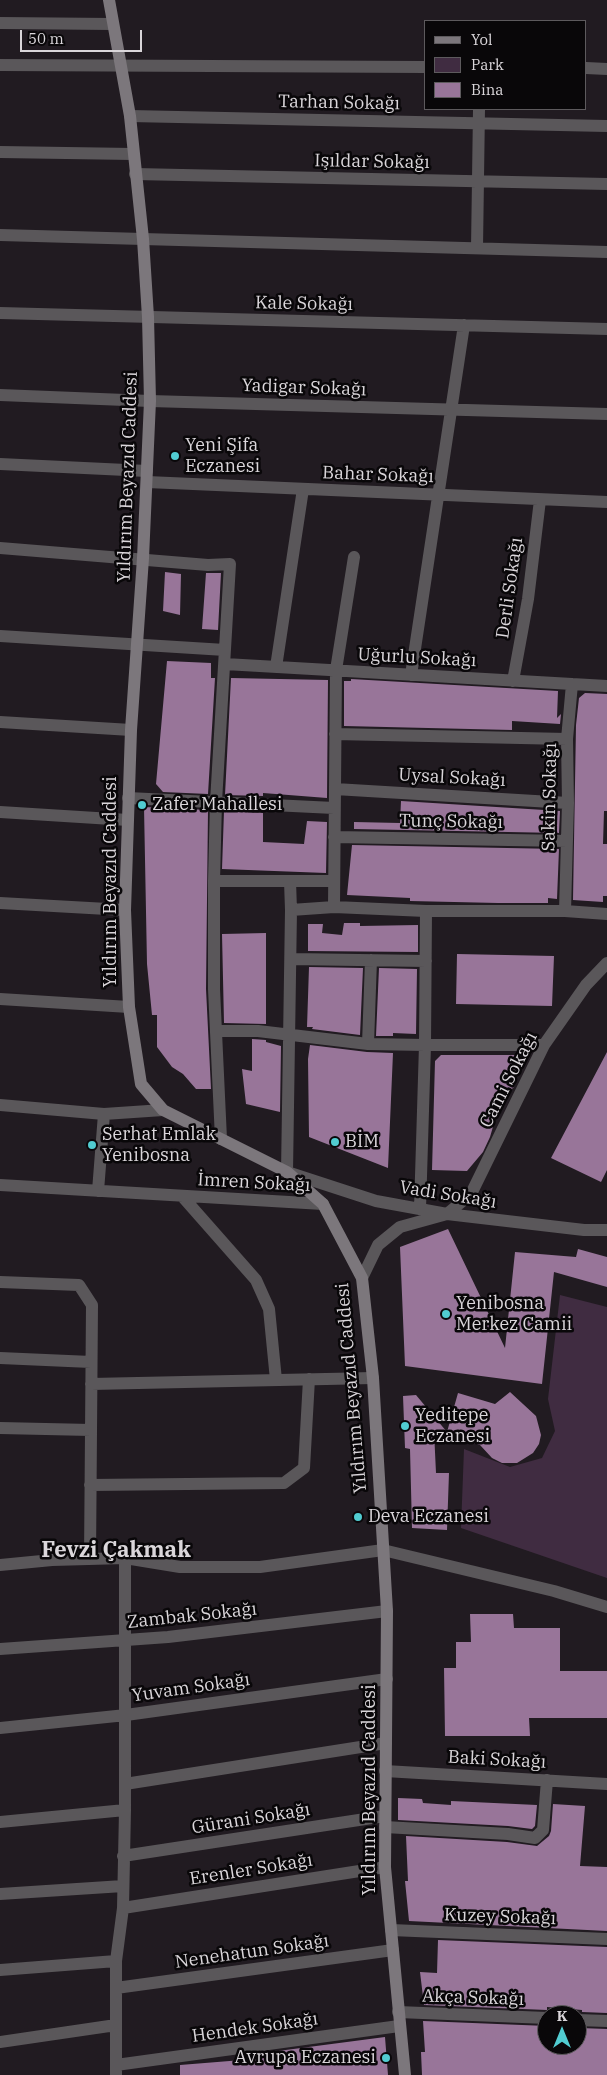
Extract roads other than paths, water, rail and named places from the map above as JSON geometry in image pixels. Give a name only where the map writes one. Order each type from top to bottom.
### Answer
[{"type":"main road","name":"Yıldırım Beyazıd Caddesi","points":[[109,0],[130,116],[143,239],[148,317],[150,401],[143,558],[128,798],[125,910],[129,1007],[141,1084],[163,1110],[287,1172],[323,1204],[362,1278],[372,1378],[387,1611],[384,1771],[385,1867],[405,2075]]},
{"type":"street","points":[[0,23],[113,24]]},
{"type":"street","points":[[0,65],[424,67]]},
{"type":"street","points":[[587,68],[607,68]]},
{"type":"street","points":[[477,248],[479,110]]},
{"type":"street","name":"Tarhan Sokağı","points":[[130,116],[607,126]]},
{"type":"street","points":[[0,152],[133,154]]},
{"type":"street","name":"Işıldar Sokağı","points":[[135,174],[607,184]]},
{"type":"street","points":[[0,235],[607,252]]},
{"type":"street","name":"Kale Sokağı","points":[[0,313],[607,329]]},
{"type":"street","points":[[411,675],[464,325]]},
{"type":"street","name":"Yadigar Sokağı","points":[[0,395],[607,414]]},
{"type":"street","name":"Bahar Sokağı","points":[[0,464],[303,489],[607,502]]},
{"type":"street","points":[[276,667],[303,489]]},
{"type":"street","name":"Derli Sokağı","points":[[513,681],[528,599],[540,500]]},
{"type":"street","points":[[0,548],[143,558],[208,565],[230,564],[216,802],[214,882],[216,1031],[221,1139]]},
{"type":"street","points":[[334,907],[336,670],[354,557]]},
{"type":"street","points":[[0,636],[225,650]]},
{"type":"street","name":"Uğurlu Sokağı","points":[[225,664],[607,686]]},
{"type":"street","name":"Sakin Sokağı","points":[[565,911],[568,802],[567,739],[572,684]]},
{"type":"street","points":[[0,722],[131,730]]},
{"type":"street","points":[[335,734],[567,739]]},
{"type":"street","name":"Uysal Sokağı","points":[[335,789],[568,802]]},
{"type":"street","points":[[128,798],[334,808]]},
{"type":"street","points":[[0,812],[128,820]]},
{"type":"street","name":"Tunç Sokağı","points":[[334,837],[567,842]]},
{"type":"street","points":[[287,1172],[291,958],[290,881]]},
{"type":"street","points":[[214,882],[334,881]]},
{"type":"street","points":[[0,903],[125,910]]},
{"type":"street","points":[[291,910],[334,907],[426,911],[565,911],[607,914]]},
{"type":"street","points":[[420,1209],[426,911]]},
{"type":"street","points":[[291,958],[426,961]]},
{"type":"street","points":[[368,1044],[371,960]]},
{"type":"street","name":"Cami Sokağı","points":[[447,1214],[471,1194],[544,1044],[586,985],[607,963]]},
{"type":"street","points":[[0,999],[129,1007]]},
{"type":"street","points":[[216,1031],[258,1032],[368,1044],[544,1044]]},
{"type":"street","points":[[0,1105],[104,1114],[163,1110]]},
{"type":"street","points":[[98,1191],[104,1114]]},
{"type":"street","name":"Vadi Sokağı","points":[[287,1172],[376,1201],[447,1214],[584,1230],[607,1230]]},
{"type":"street","name":"İmren Sokağı","points":[[0,1186],[323,1204]]},
{"type":"street","name":"İmren Sokağı","points":[[182,1196],[256,1280],[269,1309],[276,1380]]},
{"type":"street","points":[[362,1278],[378,1245],[400,1228],[447,1214]]},
{"type":"street","points":[[0,1282],[79,1285],[92,1304],[90,1559]]},
{"type":"street","points":[[0,1358],[92,1362]]},
{"type":"street","points":[[91,1384],[372,1378]]},
{"type":"street","points":[[90,1485],[284,1483],[304,1468],[309,1379]]},
{"type":"street","points":[[0,1428],[91,1430]]},
{"type":"street","points":[[0,1565],[125,1558],[180,1567],[260,1567],[383,1550],[554,1591],[607,1607]]},
{"type":"street","points":[[116,2070],[116,1961],[123,1908],[125,1810],[125,1558]]},
{"type":"street","name":"Zambak Sokağı","points":[[0,1650],[168,1637],[387,1611]]},
{"type":"street","name":"Yuvam Sokağı","points":[[0,1728],[126,1715],[387,1679]]},
{"type":"street","points":[[125,1784],[386,1743]]},
{"type":"street","name":"Baki Sokağı","points":[[384,1771],[607,1784]]},
{"type":"street","name":"Gürani Sokağı","points":[[123,1856],[385,1822],[535,1838],[543,1830],[548,1780]]},
{"type":"street","points":[[0,1822],[125,1810]]},
{"type":"street","name":"Erenler Sokağı","points":[[123,1908],[385,1867]]},
{"type":"street","points":[[0,1894],[123,1886]]},
{"type":"street","name":"Kuzey Sokağı","points":[[391,1930],[607,1939]]},
{"type":"street","name":"Nenehatun Sokağı","points":[[116,1988],[393,1950]]},
{"type":"street","points":[[0,1970],[116,1961]]},
{"type":"street","name":"Akça Sokağı","points":[[398,2012],[537,2018]]},
{"type":"street","points":[[587,2020],[607,2021]]},
{"type":"street","points":[[0,2042],[116,2025]]},
{"type":"street","name":"Hendek Sokağı","points":[[116,2070],[399,2026]]},
{"type":"place","name":"Yeni Şifa Eczanesi","points":[[175,456]]},
{"type":"place","name":"Zafer Mahallesi","points":[[142,805]]},
{"type":"place","name":"BİM","points":[[335,1142]]},
{"type":"place","name":"Serhat Emlak Yenibosna","points":[[92,1145]]},
{"type":"place","name":"Yenibosna Merkez Camii","points":[[446,1314]]},
{"type":"place","name":"Yeditepe Eczanesi","points":[[405,1426]]},
{"type":"place","name":"Deva Eczanesi","points":[[358,1517]]},
{"type":"place","name":"Avrupa Eczanesi","points":[[386,2058]]},
{"type":"district","name":"Fevzi Çakmak","points":[[116,1551]]}]
